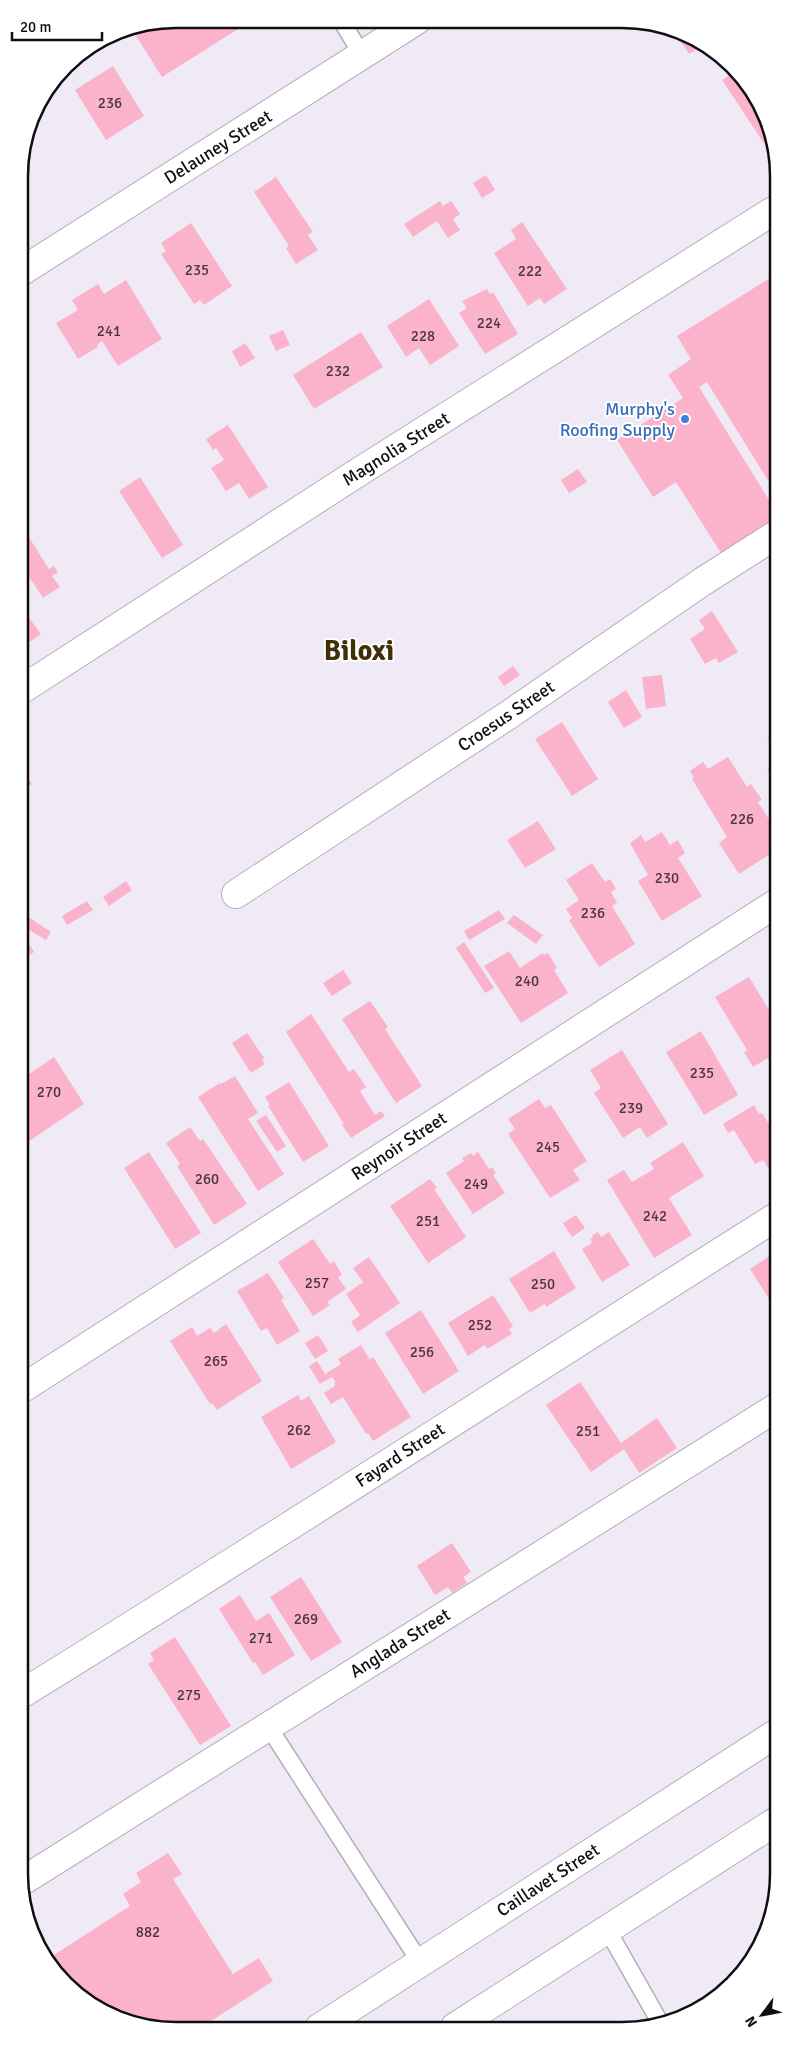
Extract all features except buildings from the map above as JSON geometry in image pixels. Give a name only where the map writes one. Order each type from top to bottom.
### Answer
[{"type":"street","name":"Delauney Street","points":[[28,267],[404,28]]},
{"type":"street","name":"Magnolia Street","points":[[28,685],[365,468],[770,212]]},
{"type":"street","name":"Croesus Street","points":[[236,894],[507,716],[702,582],[770,539]]},
{"type":"street","name":"Reynoir Street","points":[[28,1384],[770,907]]},
{"type":"street","name":"Fayard Street","points":[[28,1691],[769,1221]]},
{"type":"street","name":"Anglada Street","points":[[28,1877],[769,1412]]},
{"type":"street","name":"Caillavet Street","points":[[327,2022],[769,1739]]},
{"type":"street","points":[[463,2022],[769,1826]]},
{"type":"lane","points":[[345,28],[362,55]]},
{"type":"lane","points":[[268,1726],[420,1962]]},
{"type":"lane","points":[[607,1930],[657,2018]]},
{"type":"place","name":"Murphy's Roofing Supply","points":[[685,419]]},
{"type":"district","name":"Biloxi","points":[[359,650]]}]
